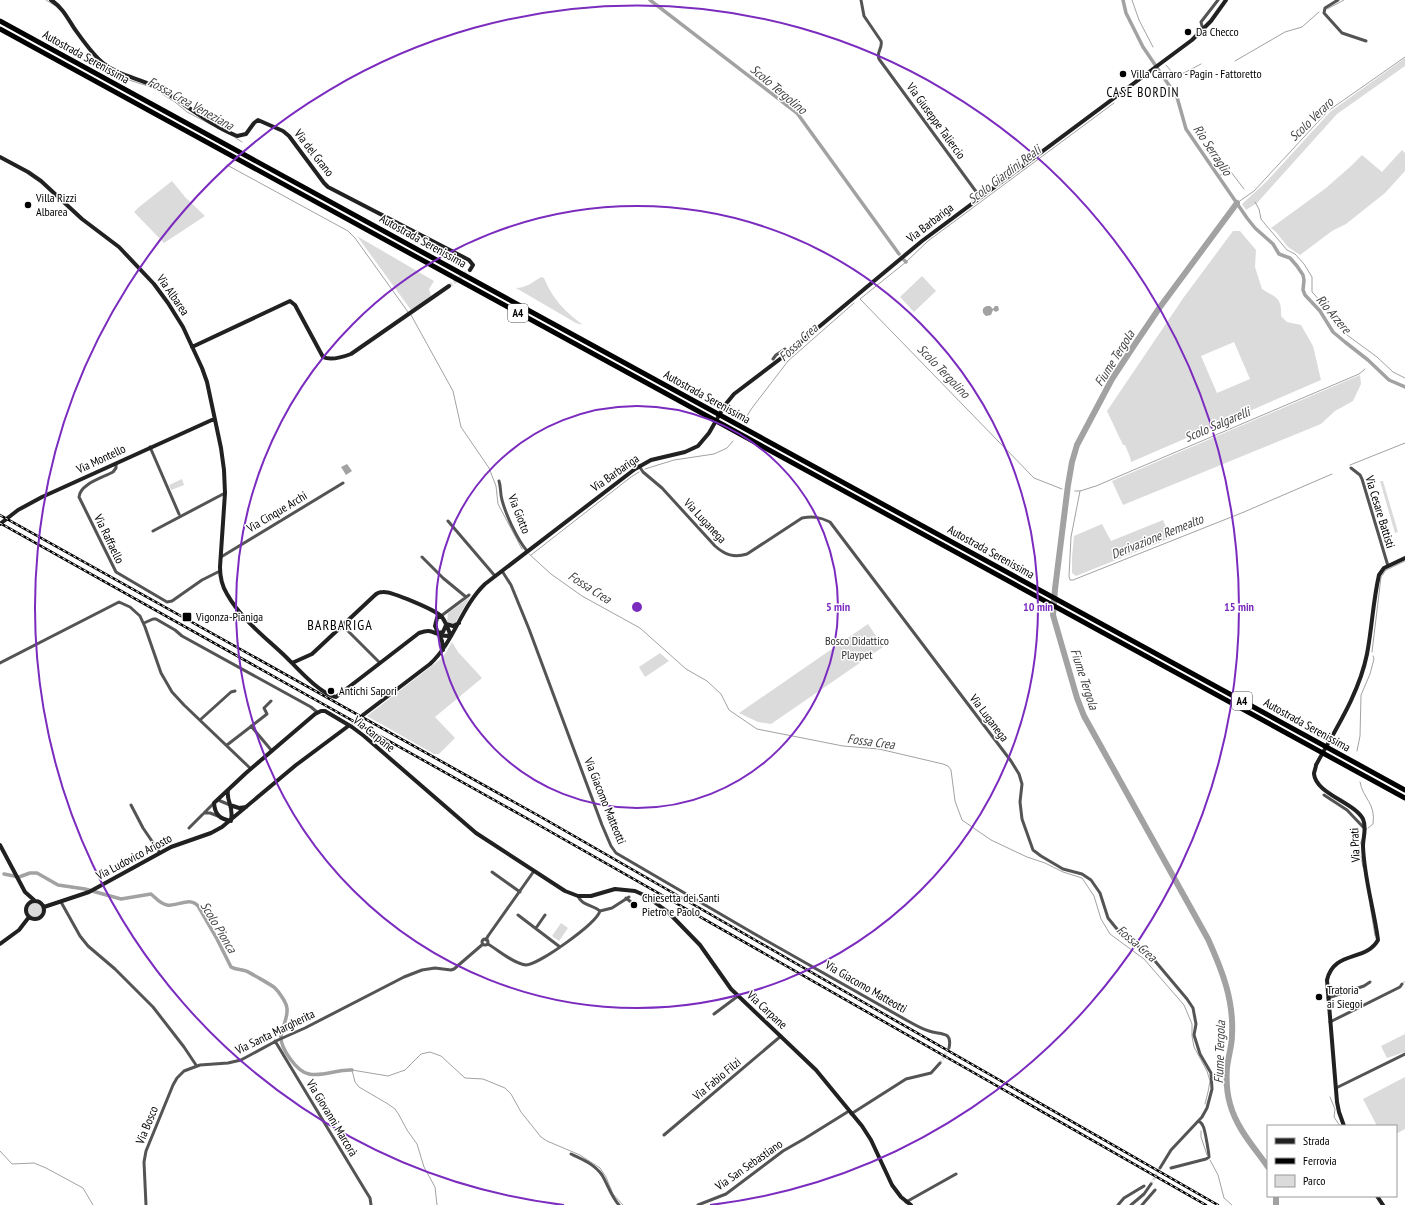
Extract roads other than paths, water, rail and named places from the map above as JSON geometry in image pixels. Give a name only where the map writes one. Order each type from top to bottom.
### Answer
[{"type":"highway","name":"Autostrada Serenissima","points":[[0,21],[1405,790]]},
{"type":"highway","name":"Autostrada Serenissima","points":[[0,30],[1405,798]]},
{"type":"street","name":"Via del Grano","points":[[51,0],[62,9],[84,40],[106,65],[129,77],[155,86],[193,112],[237,136],[246,134],[258,120],[283,131],[292,139],[328,187],[469,260],[473,265],[470,270]]},
{"type":"street","name":"Via Giuseppe Taliercio","points":[[861,0],[864,16],[881,41],[882,46],[878,54],[879,59],[980,197]]},
{"type":"street","name":"Via Barbariga","points":[[1204,28],[1201,22],[1218,0]]},
{"type":"street","name":"Via Barbariga","points":[[363,715],[430,664],[443,650],[478,591],[495,576],[639,466],[656,459],[692,449],[701,443],[709,433],[724,405],[734,394],[788,352],[922,241],[1192,40],[1204,28],[1226,0]]},
{"type":"street","points":[[1338,0],[1325,8],[1324,13],[1342,33],[1366,41]]},
{"type":"street","name":"Via Albarea","points":[[0,157],[41,181],[82,219],[114,243],[154,284],[183,327],[206,382],[223,460],[225,493],[220,571],[223,587],[233,603],[250,624],[292,664],[316,685],[336,697],[380,663]]},
{"type":"street","points":[[192,347],[290,301],[295,305],[323,357],[330,359],[341,357],[351,354],[449,286]]},
{"type":"street","name":"Via Barbariga","points":[[773,359],[785,349],[788,352]]},
{"type":"street","name":"Via Montello","points":[[0,524],[18,510],[42,497],[214,419]]},
{"type":"street","points":[[150,447],[179,514]]},
{"type":"street","name":"Via Raffaello","points":[[116,464],[116,468],[113,472],[84,488],[79,493],[79,497],[116,572],[167,602],[172,601],[202,580],[220,571]]},
{"type":"street","name":"Via Luganega","points":[[639,466],[643,472],[662,488],[715,546],[725,554],[731,556],[737,557],[748,554],[802,518],[821,517],[830,522],[1019,774],[1022,784],[1020,802],[1022,819],[1033,850],[1040,856],[1064,869],[1082,874],[1091,880],[1100,893],[1108,918],[1121,934],[1142,949],[1155,961],[1187,998],[1193,1008],[1196,1024],[1194,1035],[1196,1044],[1210,1070],[1212,1084],[1209,1103],[1199,1121],[1171,1150],[1160,1168]]},
{"type":"street","name":"Via Cesare Battisti","points":[[1351,468],[1360,475],[1362,479],[1388,566]]},
{"type":"street","name":"Via Giotto","points":[[499,481],[501,497],[505,508],[521,542],[527,551]]},
{"type":"street","name":"Via Cinque Archi","points":[[221,557],[343,483]]},
{"type":"street","points":[[153,531],[225,493]]},
{"type":"street","points":[[448,520],[495,576]]},
{"type":"street","points":[[422,557],[443,578],[467,596],[437,618],[435,623],[442,641],[443,650]]},
{"type":"street","name":"Via Prati","points":[[1344,1125],[1339,1112],[1336,1088],[1327,980],[1334,967],[1343,959],[1370,950],[1375,946],[1378,940],[1364,857],[1363,840],[1365,829],[1362,818],[1357,812],[1322,787],[1317,782],[1314,774],[1316,765],[1351,701],[1361,675],[1367,655],[1378,575],[1388,566],[1405,558]]},
{"type":"street","name":"Via Giacomo Matteotti","points":[[502,571],[511,585],[529,629],[602,825],[611,846],[616,853],[747,930],[908,1021],[928,1031],[944,1034],[948,1037],[950,1044],[949,1048]]},
{"type":"street","points":[[292,664],[312,654],[375,595],[381,592],[386,592],[404,598],[433,610],[441,616],[451,636]]},
{"type":"street","points":[[0,663],[119,602],[136,612],[144,623],[162,673],[169,687],[178,698],[251,769]]},
{"type":"street","name":"Via Carpane","points":[[144,623],[156,619],[182,636],[312,707],[317,712],[325,711],[348,726],[483,838],[569,893],[578,896],[591,896],[615,889],[635,891],[646,896],[668,912],[696,941],[723,980],[812,1066],[862,1126],[871,1140],[892,1185],[901,1197],[910,1205]]},
{"type":"street","points":[[446,624],[451,626],[458,623]]},
{"type":"street","points":[[438,634],[443,632],[446,624]]},
{"type":"street","points":[[346,630],[380,663],[419,633],[429,630],[438,634],[451,636]]},
{"type":"street","points":[[200,720],[231,692],[235,691]]},
{"type":"street","points":[[227,745],[267,714],[264,708],[271,701]]},
{"type":"street","points":[[189,828],[228,789],[317,712]]},
{"type":"street","points":[[251,726],[272,751]]},
{"type":"street","name":"Via Ludovico Ariosto","points":[[44,907],[89,892],[171,847],[212,833],[219,829],[296,765],[348,726]]},
{"type":"street","points":[[204,813],[210,813],[231,820],[233,812],[227,795],[228,789]]},
{"type":"street","points":[[1324,795],[1347,810],[1365,829]]},
{"type":"street","points":[[218,800],[240,808],[247,807]]},
{"type":"street","points":[[214,803],[216,813],[222,822],[219,829]]},
{"type":"street","points":[[131,805],[143,828],[160,853]]},
{"type":"street","points":[[0,845],[25,892],[34,900],[40,902],[44,907],[44,913],[40,917],[35,919],[29,917],[26,912],[27,906],[25,892]]},
{"type":"street","name":"Via Santa Margherita","points":[[196,1065],[228,1063],[241,1060],[276,1040],[306,1028],[422,970],[428,968],[454,969],[483,944],[483,941],[486,940],[534,871]]},
{"type":"street","points":[[492,872],[520,892]]},
{"type":"street","name":"Via Carpane","points":[[578,896],[582,902],[600,911]]},
{"type":"street","points":[[486,940],[488,941],[488,944],[515,961],[527,965],[560,946],[590,924],[600,911],[612,908],[627,897],[631,902]]},
{"type":"street","points":[[27,906],[28,903],[34,900]]},
{"type":"street","points":[[61,902],[80,936],[88,946],[115,969],[153,1007],[196,1065]]},
{"type":"street","points":[[518,915],[560,946]]},
{"type":"street","points":[[536,928],[545,915]]},
{"type":"street","points":[[0,944],[19,930],[29,917]]},
{"type":"street","points":[[483,944],[488,944]]},
{"type":"street","points":[[1328,998],[1364,986],[1370,982]]},
{"type":"street","points":[[1330,1022],[1400,987],[1402,984]]},
{"type":"street","points":[[714,1014],[738,996]]},
{"type":"street","name":"Via Fabio Filzi","points":[[664,1135],[781,1036]]},
{"type":"street","name":"Via Giovanni Marcorà","points":[[276,1040],[370,1198],[371,1205]]},
{"type":"street","points":[[1336,1088],[1405,1054]]},
{"type":"street","points":[[850,1112],[906,1079],[931,1073],[940,1063]]},
{"type":"street","name":"Via Bosco","points":[[146,1205],[144,1162],[146,1151],[175,1081],[180,1074],[196,1065]]},
{"type":"street","name":"Via San Sebastiano","points":[[698,1205],[726,1194],[783,1151],[801,1142],[850,1112]]},
{"type":"street","points":[[1171,1168],[1209,1157],[1204,1128],[1199,1121]]},
{"type":"street","points":[[571,1154],[593,1166],[602,1175],[610,1194],[619,1205]]},
{"type":"street","points":[[906,1202],[956,1174]]},
{"type":"street","points":[[1131,1205],[1144,1194],[1150,1184]]},
{"type":"street","points":[[1118,1205],[1124,1198],[1144,1186]]},
{"type":"street","points":[[1142,1205],[1155,1190]]},
{"type":"waterway","name":"Fossa Crea Veneziana","points":[[46,0],[57,7]]},
{"type":"waterway","name":"Scolo Tergolino","points":[[650,0],[797,113],[899,254]]},
{"type":"waterway","name":"Rio Arzere","points":[[1123,0],[1126,13],[1143,47],[1177,97],[1186,129],[1247,218],[1255,228],[1273,244],[1279,254],[1290,258],[1297,266],[1303,275],[1303,290],[1305,295],[1320,311],[1333,332],[1368,360],[1389,380],[1405,387]]},
{"type":"waterway","points":[[1132,0],[1139,20],[1153,47]]},
{"type":"waterway","name":"Scolo Giardini Reali","points":[[1327,9],[1344,0]]},
{"type":"waterway","name":"Scolo Giardini Reali","points":[[1235,61],[1285,32],[1302,27],[1319,12]]},
{"type":"waterway","name":"Scolo Veraro","points":[[1237,203],[1254,191],[1328,111],[1405,57]]},
{"type":"waterway","name":"Fossa Crea Veneziana","points":[[96,59],[100,65],[129,80],[151,87],[175,102],[187,112],[212,125]]},
{"type":"waterway","name":"Scolo Giardini Reali","points":[[1166,65],[1176,77],[1201,64]]},
{"type":"waterway","name":"Scolo Tergolino","points":[[1062,489],[1034,478],[860,299],[906,262],[928,241],[1114,103]]},
{"type":"waterway","name":"Fossa Crea Veneziana","points":[[231,135],[242,142]]},
{"type":"waterway","name":"Fossa Crea Veneziana","points":[[227,165],[348,231],[355,238],[408,312]]},
{"type":"waterway","points":[[1227,171],[1231,172],[1244,189]]},
{"type":"waterway","name":"Rio Serraglio","points":[[1218,176],[1223,174]]},
{"type":"waterway","points":[[1255,202],[1259,209],[1261,219],[1287,250],[1295,254],[1304,264],[1312,277],[1312,292],[1326,307],[1339,327],[1347,335],[1377,357],[1393,372],[1405,378]]},
{"type":"waterway","name":"Fiume Tergola","points":[[1237,203],[1160,307],[1135,344],[1112,379],[1077,445],[1068,485],[1053,615],[1077,698],[1084,716],[1208,939],[1218,962],[1229,997],[1232,1022],[1232,1039],[1227,1073],[1229,1100],[1241,1130],[1267,1166]]},
{"type":"waterway","name":"Fossa Crea","points":[[745,419],[788,361],[854,303]]},
{"type":"waterway","name":"Fossa Crea Veneziana","points":[[411,315],[453,391],[461,427],[489,468],[496,486],[498,504],[522,549]]},
{"type":"waterway","name":"Scolo Salgarelli","points":[[1075,491],[1096,486],[1359,374],[1365,369]]},
{"type":"waterway","name":"Fossa Crea","points":[[645,469],[674,460],[714,454],[727,448],[733,441]]},
{"type":"waterway","name":"Derivazione Remealto","points":[[1350,465],[1405,443]]},
{"type":"waterway","name":"Fossa Crea","points":[[531,555],[639,472]]},
{"type":"waterway","name":"Derivazione Remealto","points":[[1080,491],[1071,537],[1070,580],[1244,512],[1332,474]]},
{"type":"waterway","name":"Fossa Crea","points":[[529,554],[551,574],[582,596],[640,628],[686,669],[707,681],[721,694],[729,710],[757,729],[843,746],[879,749],[948,766],[951,770],[955,801],[962,820],[991,840],[1027,857],[1082,878],[1094,896],[1101,919],[1110,934],[1144,959],[1184,1005],[1192,1024],[1194,1047],[1207,1071],[1210,1081],[1205,1104]]},
{"type":"waterway","name":"Derivazione Remealto","points":[[1372,652],[1381,577],[1386,570],[1405,561]]},
{"type":"waterway","name":"Derivazione Remealto","points":[[1357,751],[1360,736],[1361,695],[1370,674],[1374,659],[1373,656]]},
{"type":"waterway","name":"Derivazione Remealto","points":[[1360,782],[1373,811],[1373,824],[1368,828]]},
{"type":"waterway","name":"Derivazione Remealto","points":[[1362,839],[1359,847],[1363,867]]},
{"type":"waterway","name":"Scolo Pionca","points":[[4,874],[19,877],[30,873],[37,873],[58,885],[85,889],[121,899],[151,894],[160,902],[167,905],[187,902],[195,903],[217,939],[231,967],[246,971],[266,982],[279,992],[287,1007],[281,1041],[286,1053],[299,1069],[314,1075],[352,1070]]},
{"type":"waterway","name":"Derivazione Remealto","points":[[1370,905],[1375,936]]},
{"type":"waterway","points":[[437,1205],[435,1187],[424,1167],[417,1144],[399,1115],[395,1109],[388,1104],[359,1087],[355,1082],[352,1070],[388,1076],[405,1070],[421,1054],[430,1052],[441,1056],[465,1078],[483,1079],[505,1088],[511,1094],[521,1112],[541,1137],[580,1155],[600,1168],[606,1177],[613,1194],[623,1205]]},
{"type":"waterway","points":[[1330,1097],[1335,1109],[1334,1117],[1339,1125]]},
{"type":"waterway","name":"Fossa Crea","points":[[1201,1131],[1201,1137],[1207,1155]]},
{"type":"waterway","points":[[0,1151],[12,1164],[34,1163],[83,1188],[93,1205]]},
{"type":"waterway","name":"Fossa Crea","points":[[1210,1160],[1218,1175],[1224,1198],[1232,1205]]},
{"type":"waterway","name":"Fiume Tergola","points":[[1276,1197],[1276,1205]]},
{"type":"tunnel","points":[[449,286],[470,270]]},
{"type":"tunnel","points":[[347,727],[363,715]]},
{"type":"tunnel","points":[[940,1063],[949,1048]]},
{"type":"tunnel","points":[[1151,1184],[1160,1168]]},
{"type":"railway","points":[[0,515],[541,817],[1218,1205]]},
{"type":"railway","points":[[0,523],[537,824],[1206,1205]]},
{"type":"place","name":"Da Checco","points":[[1188,32]]},
{"type":"place","name":"Villa Carraro - Pagin - Fattoretto","points":[[1123,74]]},
{"type":"place","name":"Villa Rizzi Albarea","points":[[28,205]]},
{"type":"place","name":"Vigonza-Pianiga","points":[[187,617]]},
{"type":"place","name":"Antichi Sapori","points":[[331,691]]},
{"type":"place","name":"Chiesetta dei Santi Pietro e Paolo","points":[[634,905]]},
{"type":"place","name":"Tratoria ai Siegoi","points":[[1319,997]]},
{"type":"district","name":"CASE BORDIN","points":[[1143,92]]},
{"type":"district","name":"BARBARIGA","points":[[340,625]]},
{"type":"park label","name":"Bosco Didattico Playpet","points":[[857,648]]}]
